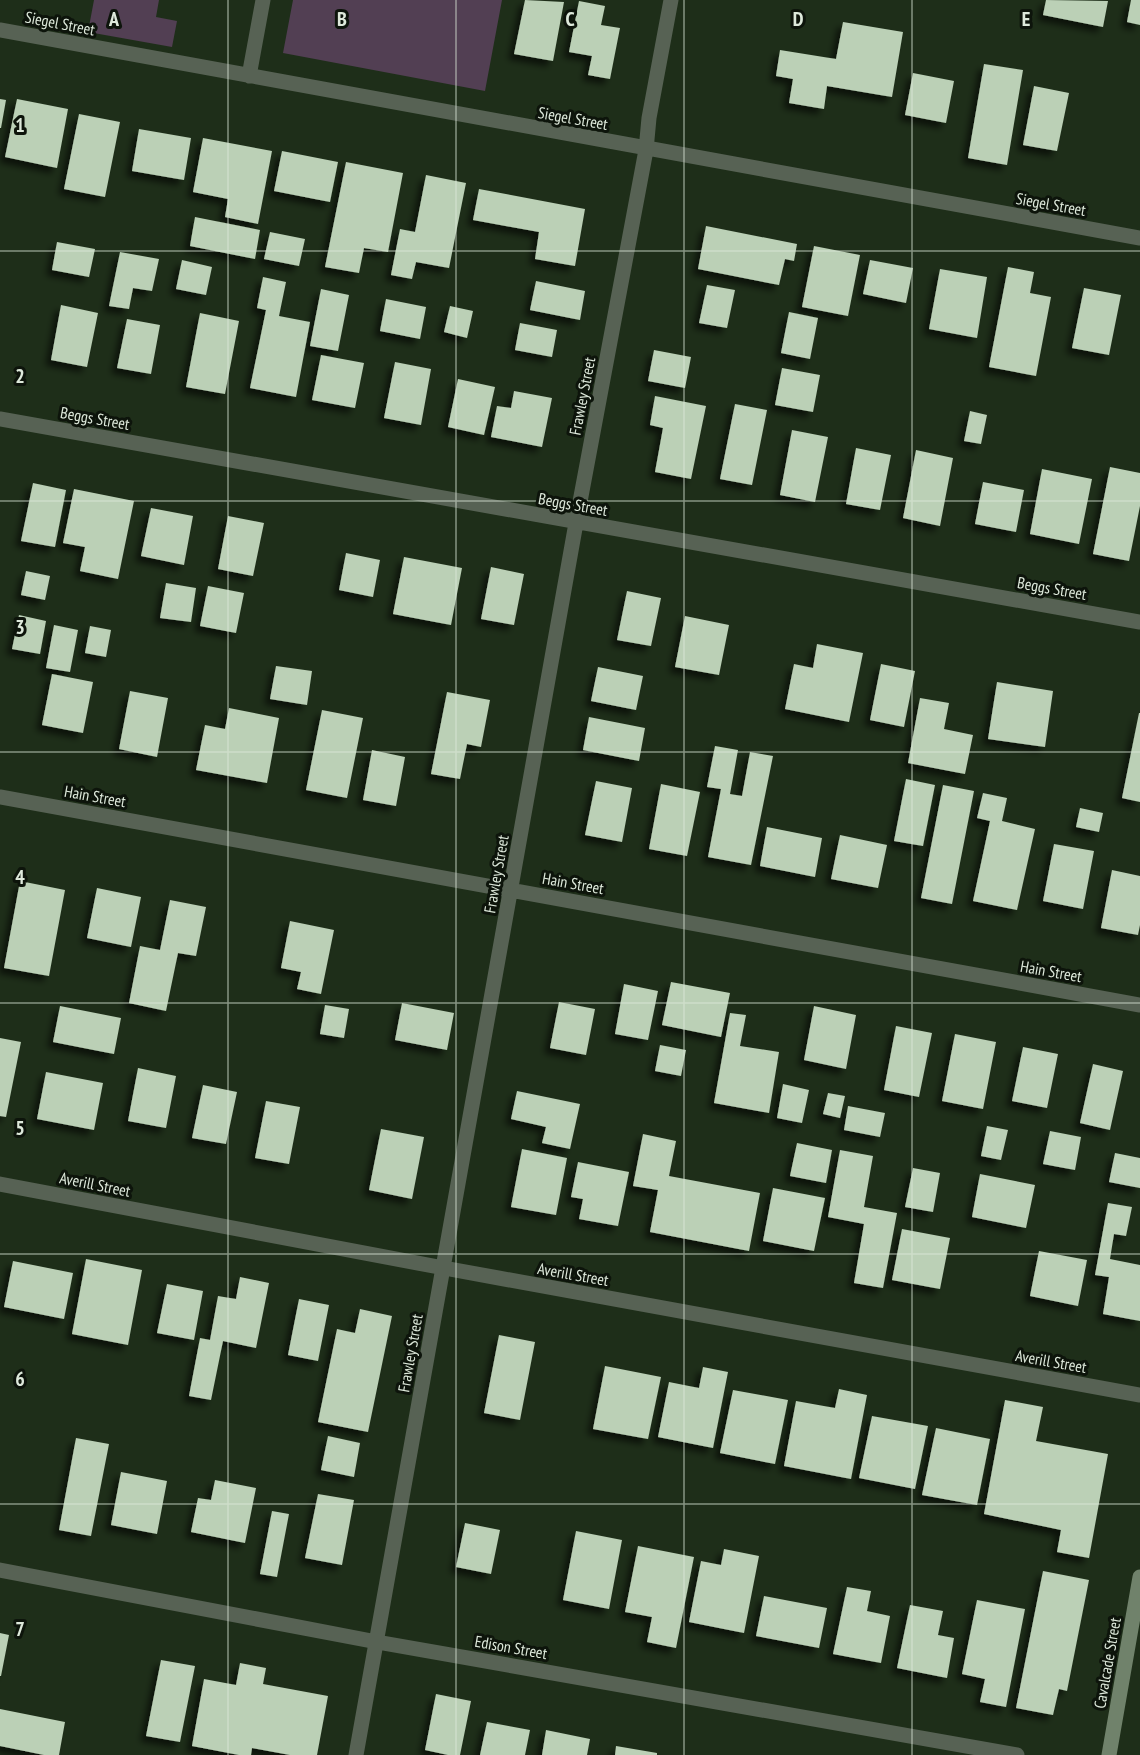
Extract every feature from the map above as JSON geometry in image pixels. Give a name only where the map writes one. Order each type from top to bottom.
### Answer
[{"type":"main road","name":"Cavalcade Street","points":[[1109,1755],[1140,1577]]},
{"type":"street","points":[[249,76],[263,0]]},
{"type":"street","name":"Frawley Street","points":[[356,1755],[576,523],[646,150],[649,118],[671,0]]},
{"type":"street","name":"Siegel Street","points":[[0,30],[646,150],[1140,238]]},
{"type":"street","name":"Beggs Street","points":[[0,419],[1140,622]]},
{"type":"street","name":"Hain Street","points":[[0,797],[1140,1005]]},
{"type":"street","name":"Averill Street","points":[[0,1184],[1140,1395]]},
{"type":"street","name":"Edison Street","points":[[0,1570],[377,1642],[1017,1755]]},
{"type":"shaded area","points":[[94,0],[159,0],[156,17],[177,21],[172,47],[88,32]]},
{"type":"shaded area","points":[[293,0],[502,0],[485,91],[283,53]]},
{"type":"building","points":[[525,0],[564,2],[553,61],[514,54]]},
{"type":"building","points":[[1046,0],[1108,1],[1103,27],[1043,15]]},
{"type":"building","points":[[1131,0],[1140,0],[1140,25],[1127,22]]},
{"type":"building","points":[[579,1],[605,6],[601,25],[620,28],[610,79],[588,75],[592,56],[569,52]]},
{"type":"building","points":[[843,22],[903,32],[892,97],[827,86],[824,109],[789,103],[793,79],[776,76],[780,50],[836,59]]},
{"type":"building","points":[[984,64],[1023,70],[1007,165],[968,158]]},
{"type":"building","points":[[913,73],[954,81],[946,123],[905,115]]},
{"type":"building","points":[[1034,86],[1069,93],[1057,151],[1023,145]]},
{"type":"building","points":[[0,99],[6,100],[1,128],[0,128]]},
{"type":"building","points":[[17,99],[68,109],[57,168],[5,157]]},
{"type":"building","points":[[79,114],[120,122],[105,197],[64,189]]},
{"type":"building","points":[[139,129],[191,138],[184,180],[132,171]]},
{"type":"building","points":[[203,138],[272,151],[258,224],[225,217],[228,199],[193,192]]},
{"type":"building","points":[[282,151],[338,162],[330,202],[274,191]]},
{"type":"building","points":[[346,162],[403,173],[388,252],[364,248],[359,273],[325,267]]},
{"type":"building","points":[[426,175],[466,183],[449,268],[416,262],[412,279],[391,275],[400,229],[415,232]]},
{"type":"building","points":[[479,189],[585,209],[575,266],[535,259],[539,232],[473,220]]},
{"type":"building","points":[[195,217],[260,230],[255,259],[190,246]]},
{"type":"building","points":[[706,226],[797,244],[794,261],[785,259],[779,285],[698,269]]},
{"type":"building","points":[[270,232],[305,239],[299,266],[264,259]]},
{"type":"building","points":[[57,242],[95,249],[89,277],[52,270]]},
{"type":"building","points":[[814,246],[860,255],[848,316],[802,307]]},
{"type":"building","points":[[120,252],[159,259],[152,291],[133,288],[129,309],[109,306]]},
{"type":"building","points":[[182,260],[212,267],[206,295],[176,289]]},
{"type":"building","points":[[870,260],[913,268],[906,303],[863,294]]},
{"type":"building","points":[[1008,267],[1034,272],[1030,293],[1051,297],[1036,376],[989,367]]},
{"type":"building","points":[[940,269],[987,277],[977,338],[929,329]]},
{"type":"building","points":[[263,277],[286,282],[279,316],[310,322],[296,397],[250,388],[266,310],[257,308]]},
{"type":"building","points":[[536,281],[585,291],[580,320],[530,310]]},
{"type":"building","points":[[707,285],[735,290],[727,328],[699,323]]},
{"type":"building","points":[[1084,288],[1121,295],[1109,355],[1072,348]]},
{"type":"building","points":[[321,289],[349,295],[338,351],[310,346]]},
{"type":"building","points":[[386,299],[426,307],[420,339],[380,331]]},
{"type":"building","points":[[61,305],[98,313],[87,367],[51,360]]},
{"type":"building","points":[[450,306],[473,311],[467,338],[444,332]]},
{"type":"building","points":[[789,312],[818,318],[810,359],[781,353]]},
{"type":"building","points":[[200,313],[239,321],[225,394],[186,387]]},
{"type":"building","points":[[127,319],[160,325],[151,374],[117,368]]},
{"type":"building","points":[[520,323],[557,330],[552,357],[515,350]]},
{"type":"building","points":[[654,350],[691,357],[685,388],[648,381]]},
{"type":"building","points":[[321,355],[364,363],[355,408],[312,400]]},
{"type":"building","points":[[395,362],[431,369],[421,425],[384,418]]},
{"type":"building","points":[[782,368],[820,375],[813,412],[775,405]]},
{"type":"building","points":[[458,379],[495,387],[484,435],[448,427]]},
{"type":"building","points":[[514,391],[552,398],[542,447],[491,437],[497,406],[511,408]]},
{"type":"building","points":[[655,396],[706,406],[691,479],[655,472],[663,428],[650,425]]},
{"type":"building","points":[[735,404],[767,410],[752,485],[720,479]]},
{"type":"building","points":[[970,411],[987,415],[981,444],[964,441]]},
{"type":"building","points":[[792,430],[828,437],[815,502],[780,495]]},
{"type":"building","points":[[856,448],[891,455],[880,510],[846,504]]},
{"type":"building","points":[[916,450],[953,458],[940,526],[903,518]]},
{"type":"building","points":[[1110,467],[1140,473],[1140,506],[1129,561],[1093,554]]},
{"type":"building","points":[[1042,469],[1092,479],[1079,544],[1030,534]]},
{"type":"building","points":[[983,482],[1024,490],[1016,532],[975,524]]},
{"type":"building","points":[[33,483],[66,490],[55,547],[21,541]]},
{"type":"building","points":[[74,489],[134,501],[118,579],[80,571],[85,547],[63,543]]},
{"type":"building","points":[[151,508],[193,516],[184,565],[141,556]]},
{"type":"building","points":[[228,516],[264,523],[253,576],[218,569]]},
{"type":"building","points":[[346,553],[380,560],[373,597],[339,590]]},
{"type":"building","points":[[404,557],[462,568],[451,625],[393,614]]},
{"type":"building","points":[[491,567],[524,574],[514,625],[481,619]]},
{"type":"building","points":[[26,571],[50,576],[45,600],[21,595]]},
{"type":"building","points":[[166,583],[196,588],[191,622],[160,618]]},
{"type":"building","points":[[208,586],[244,593],[236,633],[200,626]]},
{"type":"building","points":[[627,591],[661,598],[651,646],[617,640]]},
{"type":"building","points":[[19,615],[46,621],[40,654],[12,649]]},
{"type":"building","points":[[685,616],[729,625],[719,675],[675,667]]},
{"type":"building","points":[[54,625],[78,630],[70,672],[46,668]]},
{"type":"building","points":[[90,626],[111,630],[106,657],[85,653]]},
{"type":"building","points":[[817,644],[863,653],[849,722],[785,709],[794,664],[813,668]]},
{"type":"building","points":[[881,664],[915,671],[904,727],[870,720]]},
{"type":"building","points":[[276,666],[312,671],[307,705],[270,699]]},
{"type":"building","points":[[598,667],[643,676],[636,710],[591,701]]},
{"type":"building","points":[[52,674],[93,682],[83,733],[42,725]]},
{"type":"building","points":[[997,682],[1053,691],[1045,747],[988,739]]},
{"type":"building","points":[[130,691],[168,698],[157,757],[119,749]]},
{"type":"building","points":[[447,692],[490,700],[481,747],[467,744],[460,779],[431,774]]},
{"type":"building","points":[[920,698],[949,703],[944,729],[973,735],[965,774],[908,763]]},
{"type":"building","points":[[229,708],[279,718],[267,783],[196,770],[205,725],[225,729]]},
{"type":"building","points":[[322,710],[363,718],[347,798],[306,790]]},
{"type":"building","points":[[1140,713],[1140,802],[1122,798]]},
{"type":"building","points":[[589,717],[645,728],[639,761],[583,750]]},
{"type":"building","points":[[715,746],[738,750],[730,794],[742,796],[750,752],[773,756],[751,865],[708,857],[721,789],[707,787]]},
{"type":"building","points":[[372,750],[405,757],[396,806],[363,800]]},
{"type":"building","points":[[906,779],[935,785],[923,846],[894,841]]},
{"type":"building","points":[[596,781],[632,788],[622,842],[585,835]]},
{"type":"building","points":[[661,784],[700,792],[687,856],[649,849]]},
{"type":"building","points":[[943,785],[974,791],[952,904],[921,898]]},
{"type":"building","points":[[983,793],[1007,798],[1002,821],[1035,829],[1017,910],[973,901],[990,821],[977,818]]},
{"type":"building","points":[[1080,808],[1103,813],[1099,832],[1076,827]]},
{"type":"building","points":[[767,827],[822,838],[815,877],[760,866]]},
{"type":"building","points":[[840,835],[887,845],[878,888],[831,879]]},
{"type":"building","points":[[1054,844],[1094,851],[1083,909],[1043,901]]},
{"type":"building","points":[[1112,870],[1140,876],[1138,935],[1101,928]]},
{"type":"building","points":[[20,881],[65,890],[49,976],[4,968]]},
{"type":"building","points":[[97,888],[141,897],[131,947],[87,938]]},
{"type":"building","points":[[170,900],[206,907],[196,956],[178,953],[166,1011],[129,1003],[140,946],[160,950]]},
{"type":"building","points":[[290,921],[334,930],[321,994],[297,989],[301,972],[281,968]]},
{"type":"building","points":[[671,982],[730,993],[721,1037],[662,1025]]},
{"type":"building","points":[[624,984],[658,991],[648,1040],[615,1034]]},
{"type":"building","points":[[559,1002],[595,1009],[586,1055],[550,1048]]},
{"type":"building","points":[[402,1003],[454,1013],[447,1050],[395,1040]]},
{"type":"building","points":[[325,1005],[349,1009],[344,1038],[320,1034]]},
{"type":"building","points":[[60,1006],[121,1018],[114,1054],[53,1042]]},
{"type":"building","points":[[814,1006],[856,1015],[846,1069],[804,1060]]},
{"type":"building","points":[[730,1013],[746,1015],[740,1046],[779,1052],[769,1113],[714,1103]]},
{"type":"building","points":[[896,1026],[932,1033],[919,1097],[884,1090]]},
{"type":"building","points":[[955,1034],[996,1042],[983,1109],[942,1101]]},
{"type":"building","points":[[0,1038],[21,1042],[6,1117],[0,1116]]},
{"type":"building","points":[[660,1045],[686,1050],[681,1076],[655,1071]]},
{"type":"building","points":[[1023,1047],[1058,1054],[1047,1108],[1012,1101]]},
{"type":"building","points":[[1093,1064],[1123,1071],[1110,1130],[1080,1123]]},
{"type":"building","points":[[138,1068],[176,1076],[166,1128],[128,1121]]},
{"type":"building","points":[[46,1072],[103,1083],[94,1130],[37,1119]]},
{"type":"building","points":[[783,1084],[809,1090],[802,1123],[777,1118]]},
{"type":"building","points":[[203,1085],[237,1092],[226,1144],[192,1138]]},
{"type":"building","points":[[517,1091],[580,1104],[570,1149],[542,1143],[546,1127],[511,1119]]},
{"type":"building","points":[[828,1093],[845,1096],[840,1118],[823,1114]]},
{"type":"building","points":[[266,1101],[300,1107],[289,1164],[255,1158]]},
{"type":"building","points":[[848,1106],[885,1113],[880,1137],[844,1130]]},
{"type":"building","points":[[987,1126],[1008,1130],[1001,1160],[981,1156]]},
{"type":"building","points":[[381,1129],[424,1137],[412,1199],[369,1190]]},
{"type":"building","points":[[1050,1131],[1081,1137],[1075,1170],[1043,1164]]},
{"type":"building","points":[[643,1134],[676,1141],[669,1176],[760,1193],[749,1251],[650,1232],[658,1190],[633,1186]]},
{"type":"building","points":[[797,1143],[832,1150],[826,1183],[790,1176]]},
{"type":"building","points":[[522,1149],[567,1158],[556,1215],[511,1207]]},
{"type":"building","points":[[840,1150],[873,1156],[864,1207],[897,1213],[883,1288],[854,1283],[864,1224],[828,1217]]},
{"type":"building","points":[[1115,1153],[1140,1158],[1140,1188],[1109,1182]]},
{"type":"building","points":[[578,1162],[629,1172],[618,1226],[579,1219],[583,1199],[571,1197]]},
{"type":"building","points":[[913,1168],[940,1173],[933,1212],[905,1207]]},
{"type":"building","points":[[980,1174],[1035,1185],[1026,1228],[972,1217]]},
{"type":"building","points":[[773,1188],[825,1198],[814,1251],[763,1241]]},
{"type":"building","points":[[1108,1203],[1132,1207],[1126,1236],[1114,1234],[1110,1259],[1140,1265],[1140,1321],[1103,1314],[1109,1277],[1095,1275]]},
{"type":"building","points":[[902,1229],[950,1238],[940,1289],[892,1280]]},
{"type":"building","points":[[1039,1251],[1087,1260],[1078,1306],[1030,1296]]},
{"type":"building","points":[[86,1259],[142,1270],[128,1345],[72,1334]]},
{"type":"building","points":[[13,1261],[73,1273],[64,1319],[4,1307]]},
{"type":"building","points":[[240,1277],[269,1283],[256,1348],[223,1341],[211,1400],[189,1396],[200,1338],[210,1340],[218,1296],[236,1299]]},
{"type":"building","points":[[167,1284],[203,1291],[194,1340],[157,1333]]},
{"type":"building","points":[[299,1299],[329,1305],[318,1361],[288,1355]]},
{"type":"building","points":[[360,1309],[392,1316],[368,1432],[318,1422],[337,1329],[355,1333]]},
{"type":"building","points":[[499,1335],[535,1342],[520,1420],[484,1413]]},
{"type":"building","points":[[605,1366],[661,1377],[648,1439],[593,1429]]},
{"type":"building","points":[[703,1367],[728,1372],[713,1448],[658,1437],[669,1382],[699,1388]]},
{"type":"building","points":[[839,1389],[867,1395],[851,1479],[784,1466],[796,1401],[835,1408]]},
{"type":"building","points":[[733,1390],[788,1400],[775,1464],[720,1453]]},
{"type":"building","points":[[1005,1400],[1043,1407],[1036,1441],[1108,1454],[1089,1558],[1057,1552],[1061,1530],[984,1514]]},
{"type":"building","points":[[872,1416],[928,1426],[915,1489],[859,1478]]},
{"type":"building","points":[[936,1428],[990,1439],[977,1505],[922,1495]]},
{"type":"building","points":[[328,1436],[360,1443],[354,1477],[321,1470]]},
{"type":"building","points":[[76,1438],[109,1444],[91,1536],[59,1530]]},
{"type":"building","points":[[121,1472],[167,1481],[157,1534],[111,1525]]},
{"type":"building","points":[[215,1480],[256,1488],[245,1543],[191,1532],[198,1498],[211,1500]]},
{"type":"building","points":[[318,1494],[354,1500],[342,1565],[305,1558]]},
{"type":"building","points":[[272,1511],[289,1514],[277,1577],[260,1574]]},
{"type":"building","points":[[465,1523],[500,1530],[491,1574],[456,1567]]},
{"type":"building","points":[[576,1531],[622,1540],[609,1609],[563,1600]]},
{"type":"building","points":[[638,1546],[694,1557],[676,1648],[647,1642],[652,1617],[625,1612]]},
{"type":"building","points":[[724,1549],[759,1556],[744,1633],[689,1622],[701,1561],[721,1565]]},
{"type":"building","points":[[1043,1571],[1089,1580],[1067,1691],[1059,1689],[1053,1715],[1016,1708]]},
{"type":"building","points":[[847,1587],[871,1591],[867,1611],[890,1616],[881,1663],[833,1654]]},
{"type":"building","points":[[764,1596],[827,1608],[819,1648],[756,1636]]},
{"type":"building","points":[[977,1600],[1025,1609],[1006,1707],[980,1702],[985,1679],[962,1674]]},
{"type":"building","points":[[910,1605],[943,1611],[938,1635],[954,1638],[947,1678],[897,1668]]},
{"type":"building","points":[[0,1633],[9,1635],[1,1676],[0,1676]]},
{"type":"building","points":[[161,1660],[195,1666],[180,1742],[146,1736]]},
{"type":"building","points":[[240,1663],[266,1668],[263,1684],[328,1696],[317,1755],[290,1755],[252,1748],[251,1755],[239,1755],[192,1746],[204,1679],[236,1685]]},
{"type":"building","points":[[436,1694],[471,1701],[460,1755],[425,1750]]},
{"type":"building","points":[[0,1709],[65,1722],[59,1755],[44,1755],[0,1746]]},
{"type":"building","points":[[487,1722],[530,1730],[525,1755],[480,1755]]},
{"type":"building","points":[[546,1730],[590,1739],[587,1755],[542,1755]]},
{"type":"building","points":[[616,1746],[657,1753],[657,1755],[615,1755]]}]
